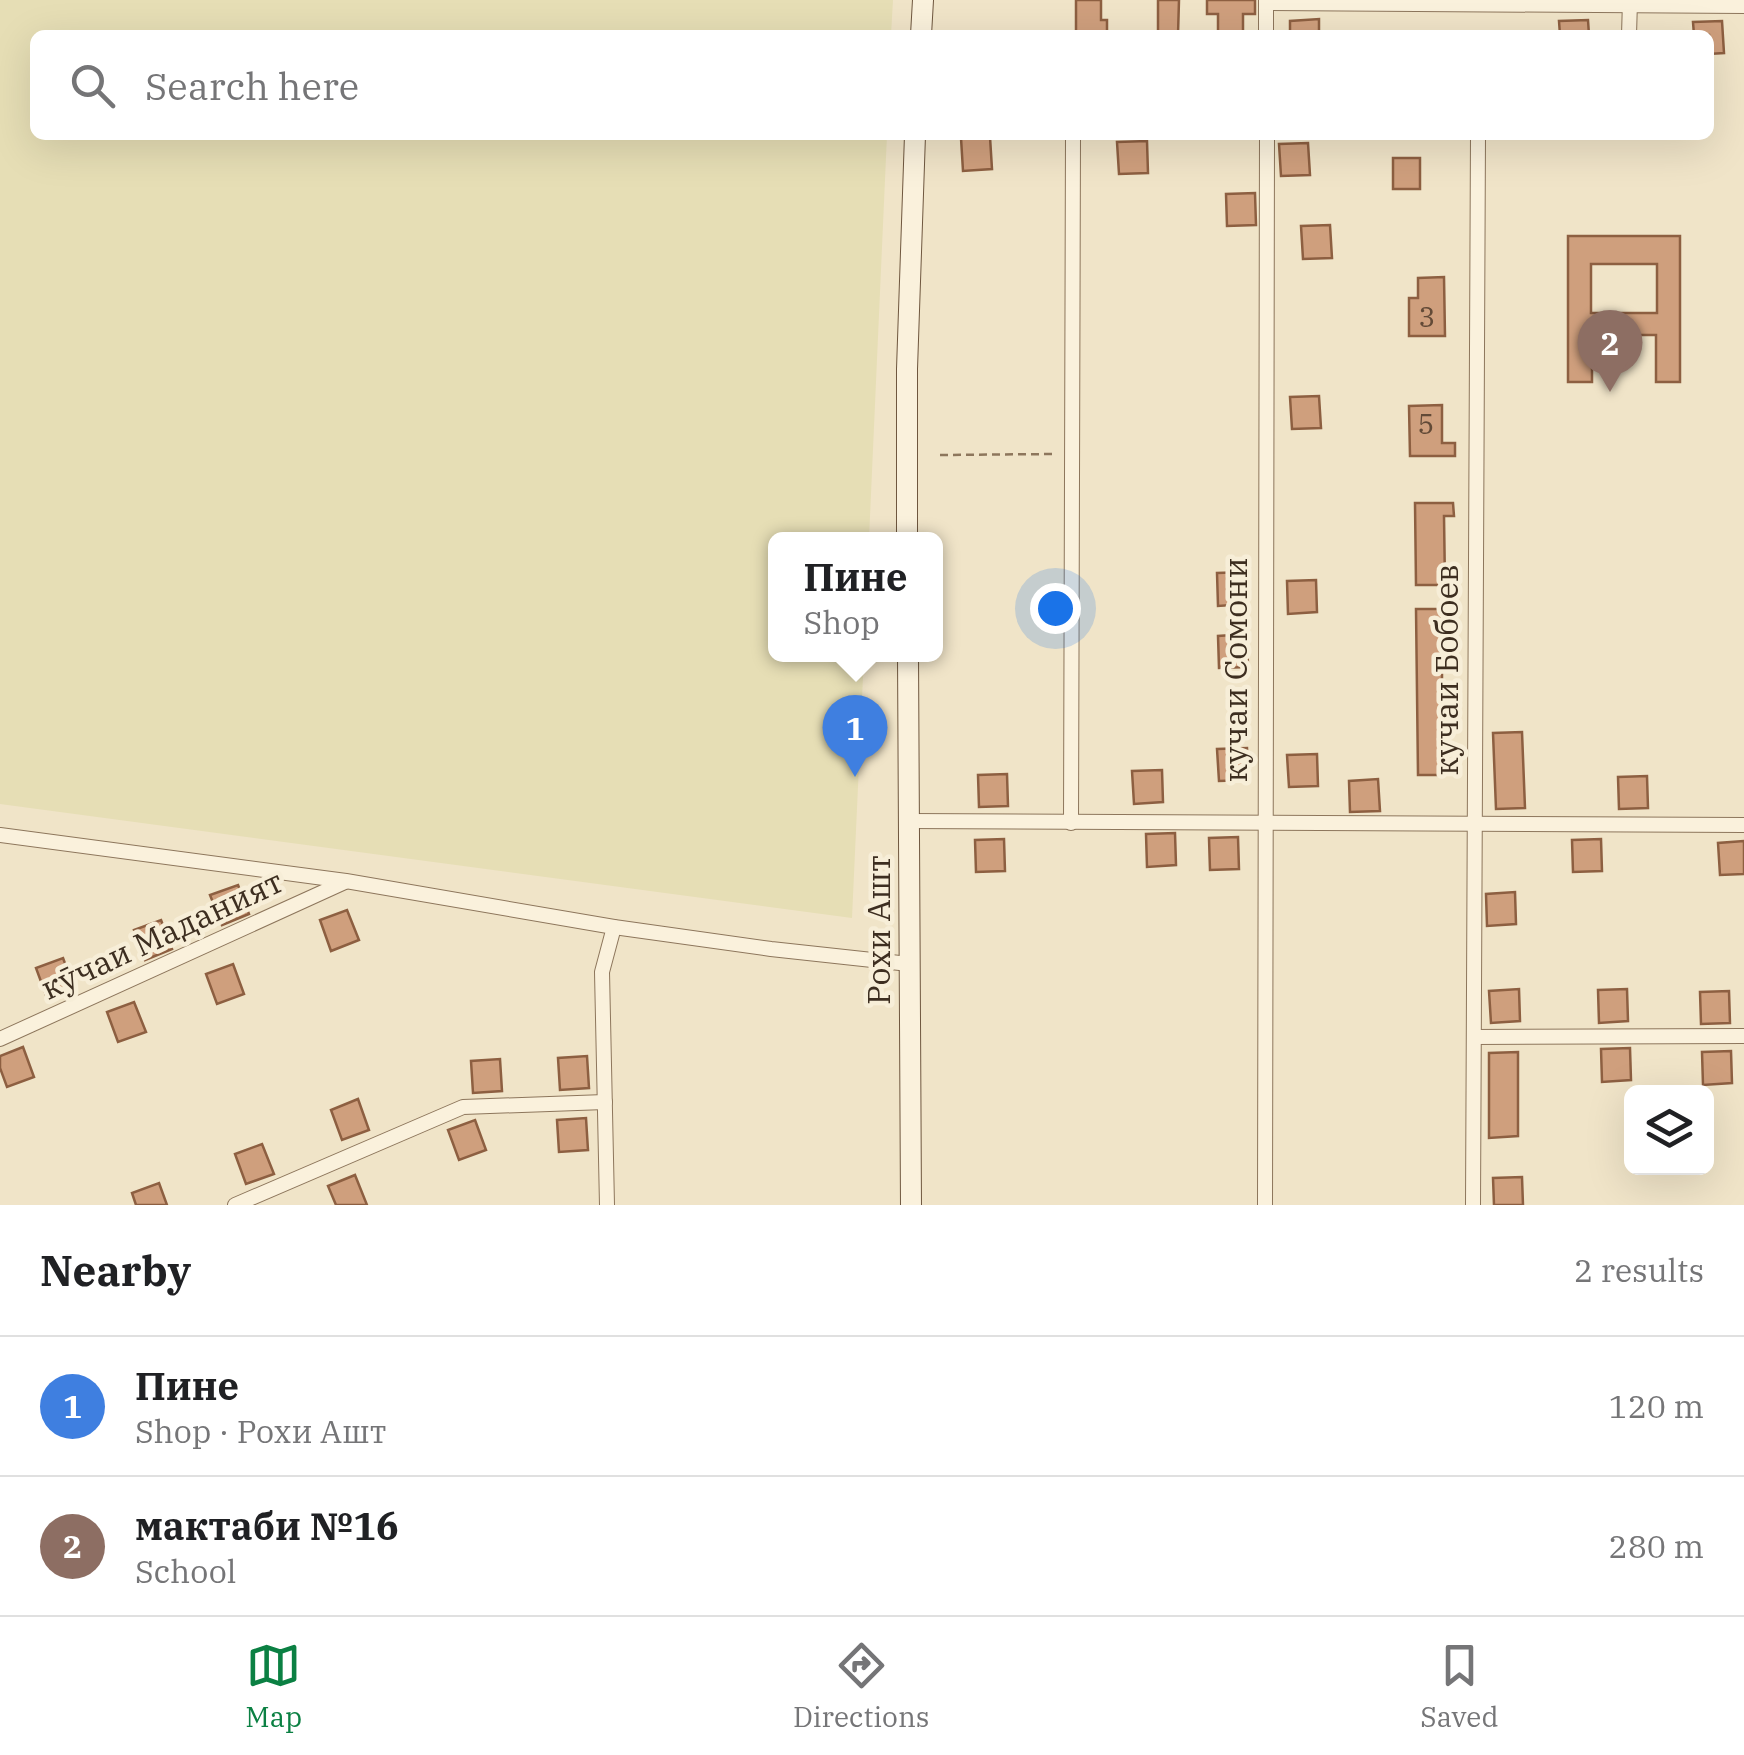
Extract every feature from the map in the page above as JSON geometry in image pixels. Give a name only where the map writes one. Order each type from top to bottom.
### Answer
[{"type":"main road","points":[[921,30],[923,0]]},
{"type":"main road","points":[[908,532],[906,369],[915,140]]},
{"type":"main road","name":"Рохи Ашт","points":[[908,662],[910,1205]]},
{"type":"street","points":[[1266,30],[1266,1],[1744,6]]},
{"type":"street","points":[[1629,30],[1630,3]]},
{"type":"street","points":[[1071,823],[1073,140]]},
{"type":"street","name":"кучаи Сомони","points":[[1265,1205],[1267,140]]},
{"type":"street","name":"кучаи Бобоев","points":[[1474,1205],[1478,140]]},
{"type":"street","points":[[909,822],[1744,825]]},
{"type":"street","points":[[0,836],[346,881],[614,928],[909,964]]},
{"type":"street","name":"кӯчаи Маданият","points":[[0,1039],[346,881]]},
{"type":"street","points":[[607,1205],[602,972],[614,928]]},
{"type":"street","points":[[1474,1037],[1744,1036]]},
{"type":"street","points":[[235,1205],[463,1107],[605,1102]]},
{"type":"path","points":[[940,455],[1072,454]]},
{"type":"shaded area","points":[[0,0],[893,0],[891,30],[30,30],[30,140],[887,140],[869,532],[768,532],[768,662],[864,662],[852,918],[0,804]]},
{"type":"building","points":[[1076,0],[1101,0],[1101,20],[1107,20],[1107,30],[1076,30]]},
{"type":"building","points":[[1158,0],[1179,0],[1178,30],[1158,30]]},
{"type":"building","points":[[1207,0],[1255,0],[1255,14],[1243,14],[1243,30],[1218,30],[1218,14],[1207,14]]},
{"type":"building","points":[[1319,19],[1319,30],[1290,30],[1290,21]]},
{"type":"building","points":[[1588,20],[1589,30],[1560,30],[1559,21]]},
{"type":"building","points":[[1722,21],[1724,53],[1714,54],[1714,30],[1694,30],[1693,22]]},
{"type":"building","points":[[961,140],[990,140],[992,169],[963,171]]},
{"type":"building","points":[[1147,141],[1148,173],[1119,174],[1117,142]]},
{"type":"building","points":[[1308,143],[1310,175],[1281,176],[1279,144]]},
{"type":"building","points":[[1393,158],[1420,158],[1420,189],[1393,189]]},
{"type":"building","points":[[1255,193],[1256,225],[1227,226],[1226,194]]},
{"type":"building","points":[[1330,225],[1332,258],[1303,259],[1301,226]]},
{"type":"building","points":[[1568,236],[1680,236],[1680,382],[1656,382],[1656,335],[1592,335],[1592,382],[1568,382]],"holes":[[[1591,264],[1657,264],[1657,313],[1591,313]]]},
{"type":"building","points":[[1444,277],[1445,336],[1409,336],[1409,298],[1418,298],[1418,278]]},
{"type":"building","points":[[1319,396],[1321,428],[1292,429],[1290,397]]},
{"type":"building","points":[[1442,405],[1442,443],[1455,443],[1455,456],[1410,456],[1409,406]]},
{"type":"building","points":[[1415,503],[1453,503],[1454,516],[1444,516],[1445,585],[1416,585]]},
{"type":"building","points":[[1246,572],[1247,604],[1218,606],[1217,573]]},
{"type":"building","points":[[1316,580],[1317,612],[1288,614],[1287,581]]},
{"type":"building","points":[[1416,609],[1442,609],[1442,775],[1418,775]]},
{"type":"building","points":[[1247,634],[1248,667],[1219,668],[1218,636]]},
{"type":"building","points":[[1522,732],[1525,808],[1496,809],[1493,733]]},
{"type":"building","points":[[1247,748],[1248,780],[1219,781],[1217,749]]},
{"type":"building","points":[[1317,754],[1318,786],[1289,787],[1287,755]]},
{"type":"building","points":[[1162,770],[1163,802],[1134,804],[1132,771]]},
{"type":"building","points":[[1007,774],[1008,806],[979,807],[978,775]]},
{"type":"building","points":[[1647,776],[1648,808],[1619,809],[1618,777]]},
{"type":"building","points":[[1378,779],[1380,811],[1350,812],[1349,781]]},
{"type":"building","points":[[1175,833],[1176,865],[1147,867],[1146,834]]},
{"type":"building","points":[[1238,837],[1239,869],[1210,870],[1209,838]]},
{"type":"building","points":[[1004,839],[1005,871],[976,872],[975,840]]},
{"type":"building","points":[[1601,839],[1602,871],[1573,872],[1572,840]]},
{"type":"building","points":[[1744,841],[1744,874],[1720,875],[1718,843]]},
{"type":"building","points":[[238,885],[249,914],[222,925],[210,895]]},
{"type":"building","points":[[1515,892],[1516,924],[1487,926],[1486,894]]},
{"type":"building","points":[[347,910],[359,940],[331,951],[320,920]]},
{"type":"building","points":[[161,920],[172,949],[145,960],[134,930]]},
{"type":"building","points":[[63,958],[74,988],[47,998],[36,968]]},
{"type":"building","points":[[233,964],[244,994],[217,1004],[206,974]]},
{"type":"building","points":[[1519,989],[1520,1021],[1491,1023],[1489,991]]},
{"type":"building","points":[[1627,989],[1628,1021],[1599,1023],[1598,990]]},
{"type":"building","points":[[1729,991],[1730,1023],[1701,1024],[1700,992]]},
{"type":"building","points":[[134,1002],[146,1032],[118,1042],[107,1012]]},
{"type":"building","points":[[23,1047],[34,1077],[7,1087],[0,1056]]},
{"type":"building","points":[[1630,1048],[1631,1080],[1602,1082],[1601,1049]]},
{"type":"building","points":[[1731,1051],[1732,1083],[1703,1085],[1702,1052]]},
{"type":"building","points":[[1518,1052],[1518,1136],[1489,1138],[1489,1053]]},
{"type":"building","points":[[587,1056],[589,1088],[560,1090],[558,1058]]},
{"type":"building","points":[[500,1059],[502,1091],[473,1093],[471,1061]]},
{"type":"building","points":[[358,1099],[369,1130],[342,1140],[331,1110]]},
{"type":"building","points":[[586,1118],[588,1150],[559,1152],[557,1120]]},
{"type":"building","points":[[475,1120],[486,1150],[459,1160],[448,1130]]},
{"type":"building","points":[[262,1144],[274,1174],[246,1184],[235,1154]]},
{"type":"building","points":[[355,1175],[367,1205],[336,1205],[328,1186]]},
{"type":"building","points":[[1522,1177],[1523,1205],[1494,1205],[1493,1178]]},
{"type":"building","points":[[159,1183],[167,1205],[136,1205],[132,1193]]},
{"type":"place","name":"мактаби №16","points":[[1610,392]]},
{"type":"place","name":"Пине","points":[[855,777]]}]
